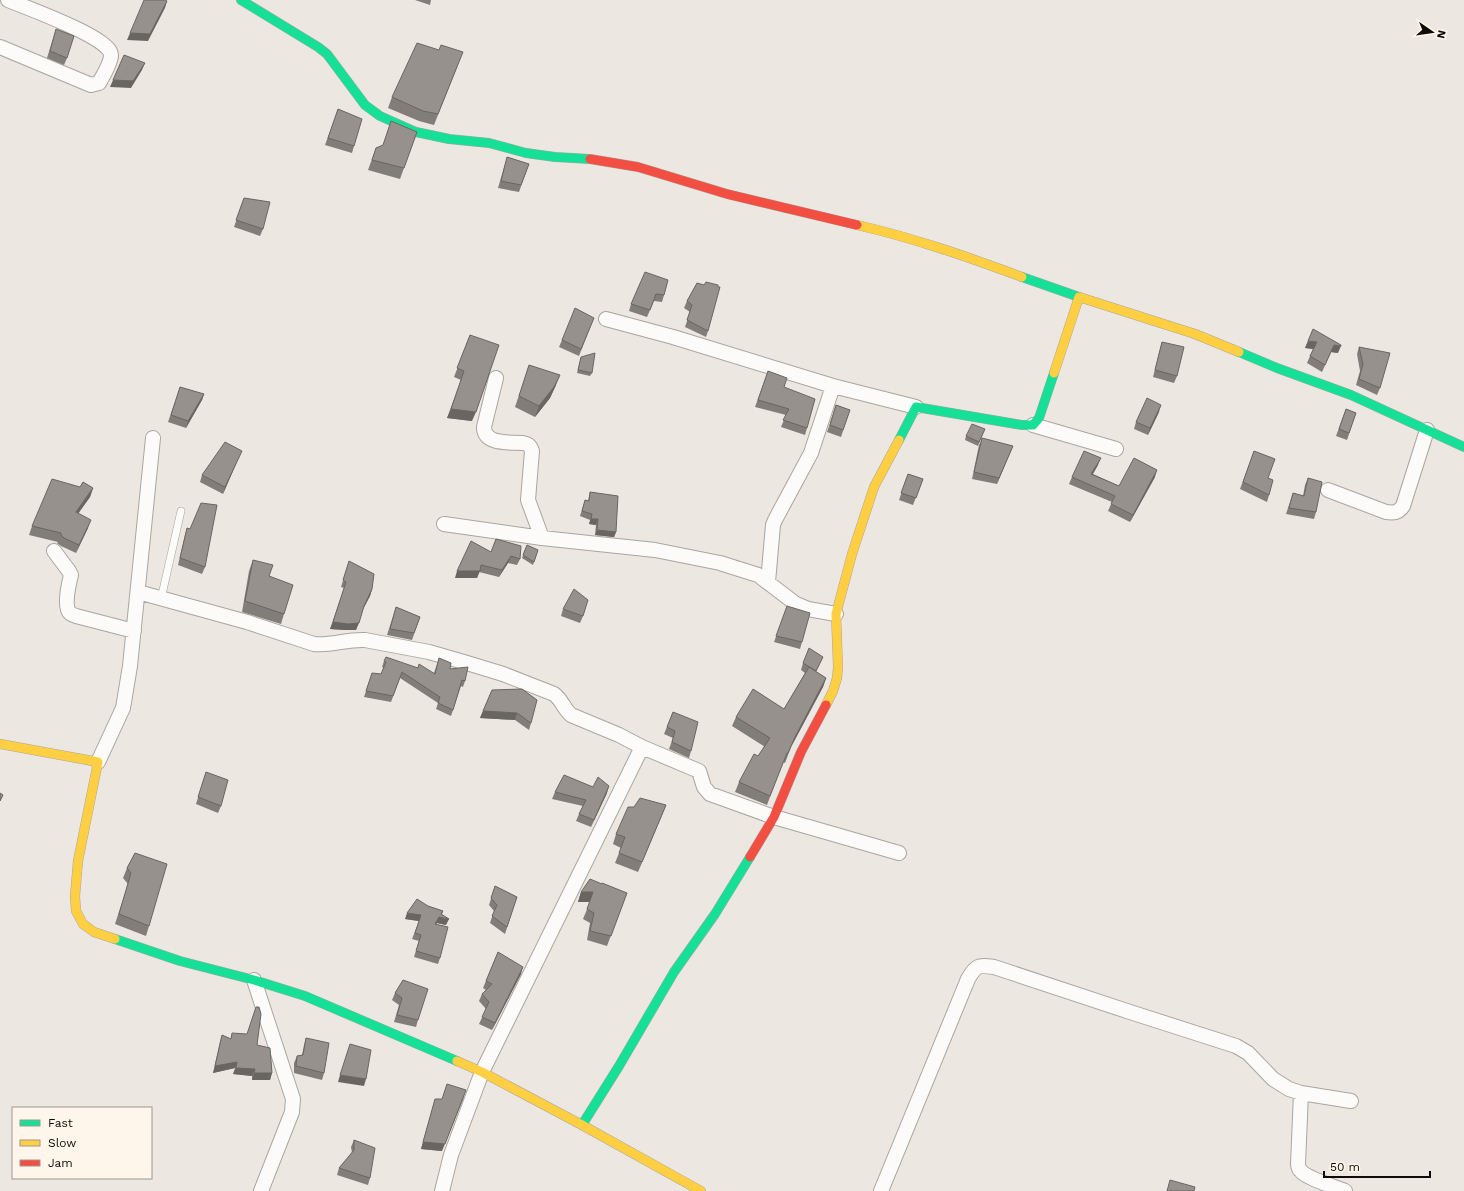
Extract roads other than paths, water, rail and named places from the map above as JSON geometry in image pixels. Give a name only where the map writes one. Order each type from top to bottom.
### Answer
[{"type":"street","points":[[0,47],[91,85],[99,83],[106,71],[111,55],[109,48],[101,41],[69,25],[8,0]]},
{"type":"street","points":[[242,0],[327,54],[366,105],[380,116],[416,132],[449,139],[489,143],[526,153],[598,160],[638,167],[727,194],[895,234],[962,254],[1079,297],[1195,334],[1277,368],[1351,396],[1464,446]]},
{"type":"street","points":[[1033,425],[1039,418],[1079,297]]},
{"type":"street","points":[[606,319],[673,337],[833,386],[916,407],[1022,425],[1033,425],[1116,449]]},
{"type":"street","points":[[496,378],[484,432],[487,437],[492,440],[523,443],[531,446],[532,451],[528,500],[542,538]]},
{"type":"street","points":[[768,582],[773,525],[811,453],[833,386]]},
{"type":"street","points":[[582,1125],[619,1066],[670,978],[715,914],[774,816],[801,752],[833,691],[838,667],[836,614],[852,554],[871,494],[916,407]]},
{"type":"street","points":[[1328,490],[1386,512],[1393,513],[1399,511],[1403,506],[1427,430]]},
{"type":"street","points":[[153,438],[134,631],[123,708],[98,762],[78,861],[75,896],[76,911],[84,924],[94,932],[139,948],[180,961],[254,980],[312,999],[372,1024],[482,1072],[701,1191]]},
{"type":"street","points":[[444,524],[542,538],[655,550],[720,563],[758,576],[796,604],[808,609],[836,614]]},
{"type":"street","points":[[54,551],[71,575],[67,604],[67,609],[70,613],[76,616],[134,631]]},
{"type":"street","points":[[138,592],[247,622],[314,644],[322,645],[355,639],[365,640],[429,652],[503,674],[554,694],[559,698],[571,715],[699,771],[704,787],[710,794],[774,816],[899,853]]},
{"type":"street","points":[[0,744],[98,762]]},
{"type":"street","points":[[442,1191],[451,1155],[482,1072],[642,747]]},
{"type":"street","points":[[882,1191],[968,979],[974,969],[981,965],[994,967],[1236,1046],[1248,1053],[1273,1079],[1289,1089],[1301,1093],[1351,1101]]},
{"type":"street","points":[[254,980],[293,1099],[292,1112],[261,1191]]},
{"type":"street","points":[[1301,1093],[1298,1164],[1300,1170],[1304,1174],[1345,1191]]},
{"type":"lane","points":[[161,599],[181,511]]}]
